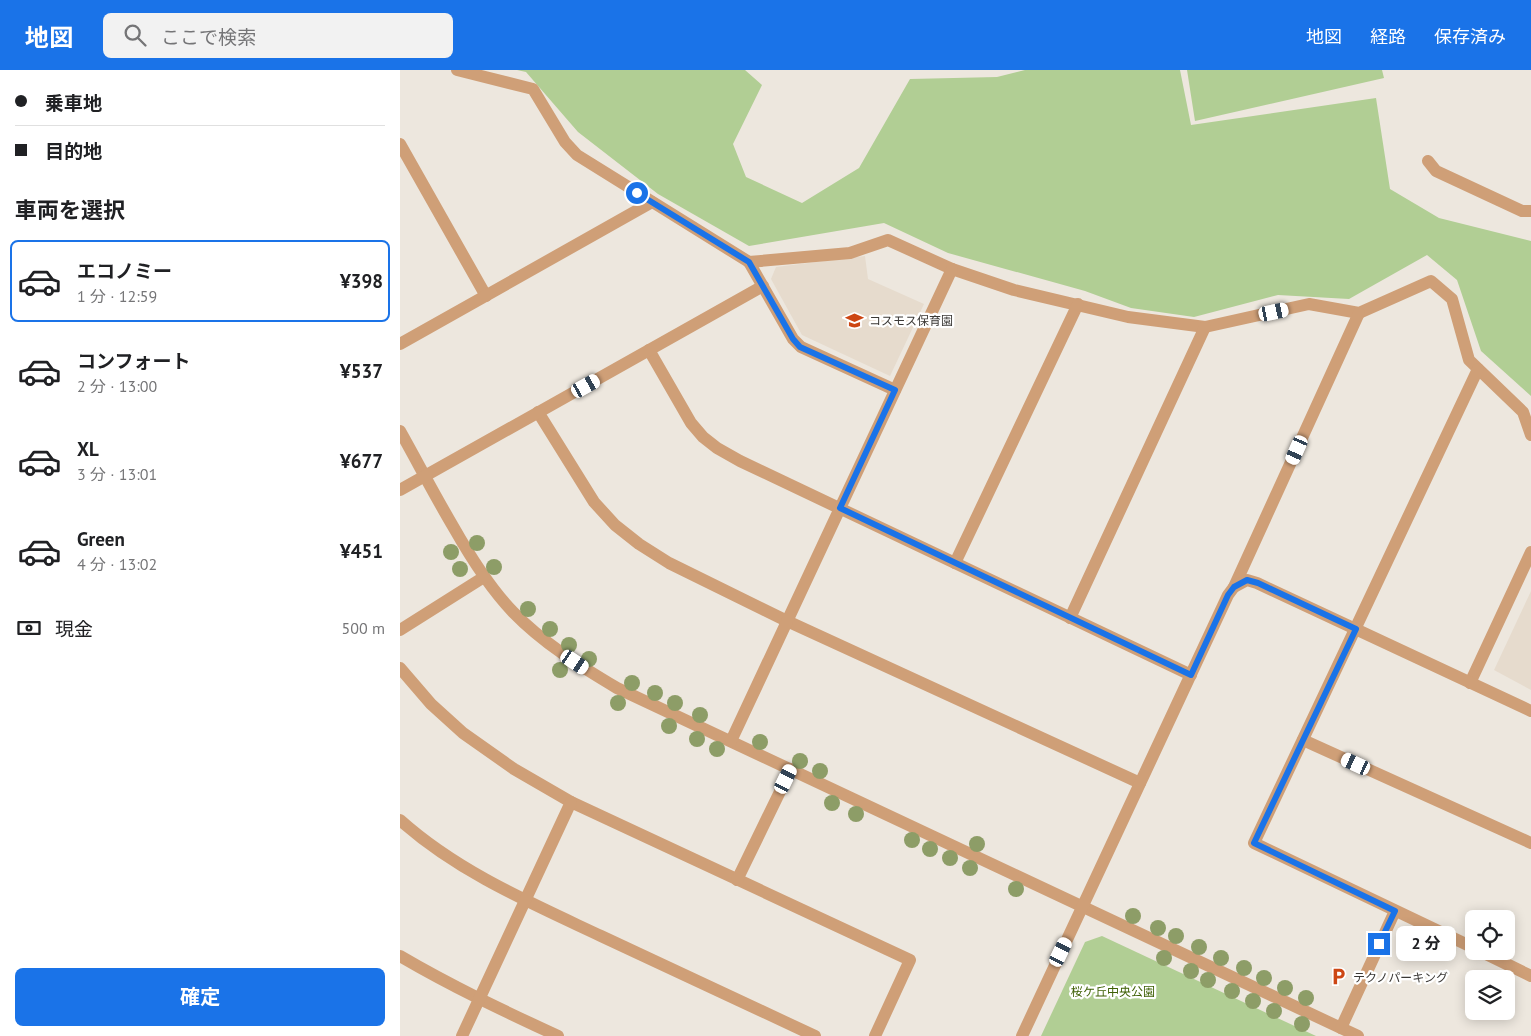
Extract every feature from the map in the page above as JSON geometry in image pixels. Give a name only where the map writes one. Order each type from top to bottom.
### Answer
[{"type":"street","points":[[457,70],[533,89],[565,142],[578,156],[749,262],[793,339],[800,347],[895,390]]},
{"type":"street","points":[[400,144],[486,296]]},
{"type":"street","points":[[1428,161],[1436,171],[1522,211],[1531,211]]},
{"type":"street","points":[[400,344],[652,202]]},
{"type":"street","points":[[749,262],[850,253],[888,240],[952,269],[1014,290],[1128,317],[1205,327],[1309,304],[1360,313],[1431,281],[1452,299],[1469,360],[1523,412],[1531,435]]},
{"type":"street","points":[[731,741],[952,269]]},
{"type":"street","points":[[400,490],[763,286]]},
{"type":"street","points":[[955,563],[1078,304]]},
{"type":"street","points":[[1022,1036],[1360,313]]},
{"type":"street","points":[[1070,618],[1205,327]]},
{"type":"street","points":[[649,350],[691,423],[703,437],[717,448],[740,461],[1191,675]]},
{"type":"street","points":[[1465,944],[1254,843],[1478,369]]},
{"type":"street","points":[[538,412],[594,502],[615,525],[639,544],[669,563],[787,621],[1140,783]]},
{"type":"street","points":[[400,431],[484,577],[513,613],[550,645],[587,670],[617,688],[1358,1036]]},
{"type":"street","points":[[1470,683],[1531,552]]},
{"type":"street","points":[[400,630],[484,577]]},
{"type":"street","points":[[1231,591],[1247,580],[1258,583],[1531,712]]},
{"type":"street","points":[[400,668],[431,704],[463,733],[514,769],[571,802],[910,960],[875,1036]]},
{"type":"street","points":[[1303,740],[1531,843]]},
{"type":"street","points":[[737,880],[791,769]]},
{"type":"street","points":[[462,1036],[571,802]]},
{"type":"street","points":[[400,820],[433,847],[466,868],[525,900],[814,1036]]},
{"type":"street","points":[[1341,1028],[1395,911]]},
{"type":"street","points":[[400,956],[426,972],[479,999],[558,1036]]},
{"type":"street","points":[[1498,960],[1531,976]]},
{"type":"shaded area","name":"コスモス保育園","points":[[865,256],[868,279],[924,304],[890,376],[802,335],[771,279],[776,267]]},
{"type":"shaded area","points":[[1531,591],[1531,690],[1494,670]]},
{"type":"green space","points":[[517,70],[745,70],[762,85],[733,144],[746,177],[802,203],[859,168],[910,79],[997,77],[1025,70],[1180,70],[1191,125],[1376,98],[1390,189],[1439,218],[1531,241],[1531,396],[1481,351],[1457,280],[1427,255],[1349,299],[1278,295],[1194,317],[1131,308],[1085,291],[948,253],[884,223],[749,246],[658,194],[578,132],[526,72]]},
{"type":"green space","points":[[1187,70],[1382,70],[1384,78],[1195,121]]},
{"type":"green space","name":"桜ケ丘中央公園","points":[[1102,936],[1316,1036],[1041,1036],[1085,942]]},
{"type":"place","name":"コスモス保育園","points":[[855,320]]},
{"type":"place","name":"テクノパーキング","points":[[1339,977]]},
{"type":"route","points":[[637,193],[749,262],[793,339],[800,347],[895,390],[840,508],[1191,675],[1228,595],[1234,587],[1247,580],[1258,583],[1356,629],[1254,843],[1395,911],[1379,944]]}]
